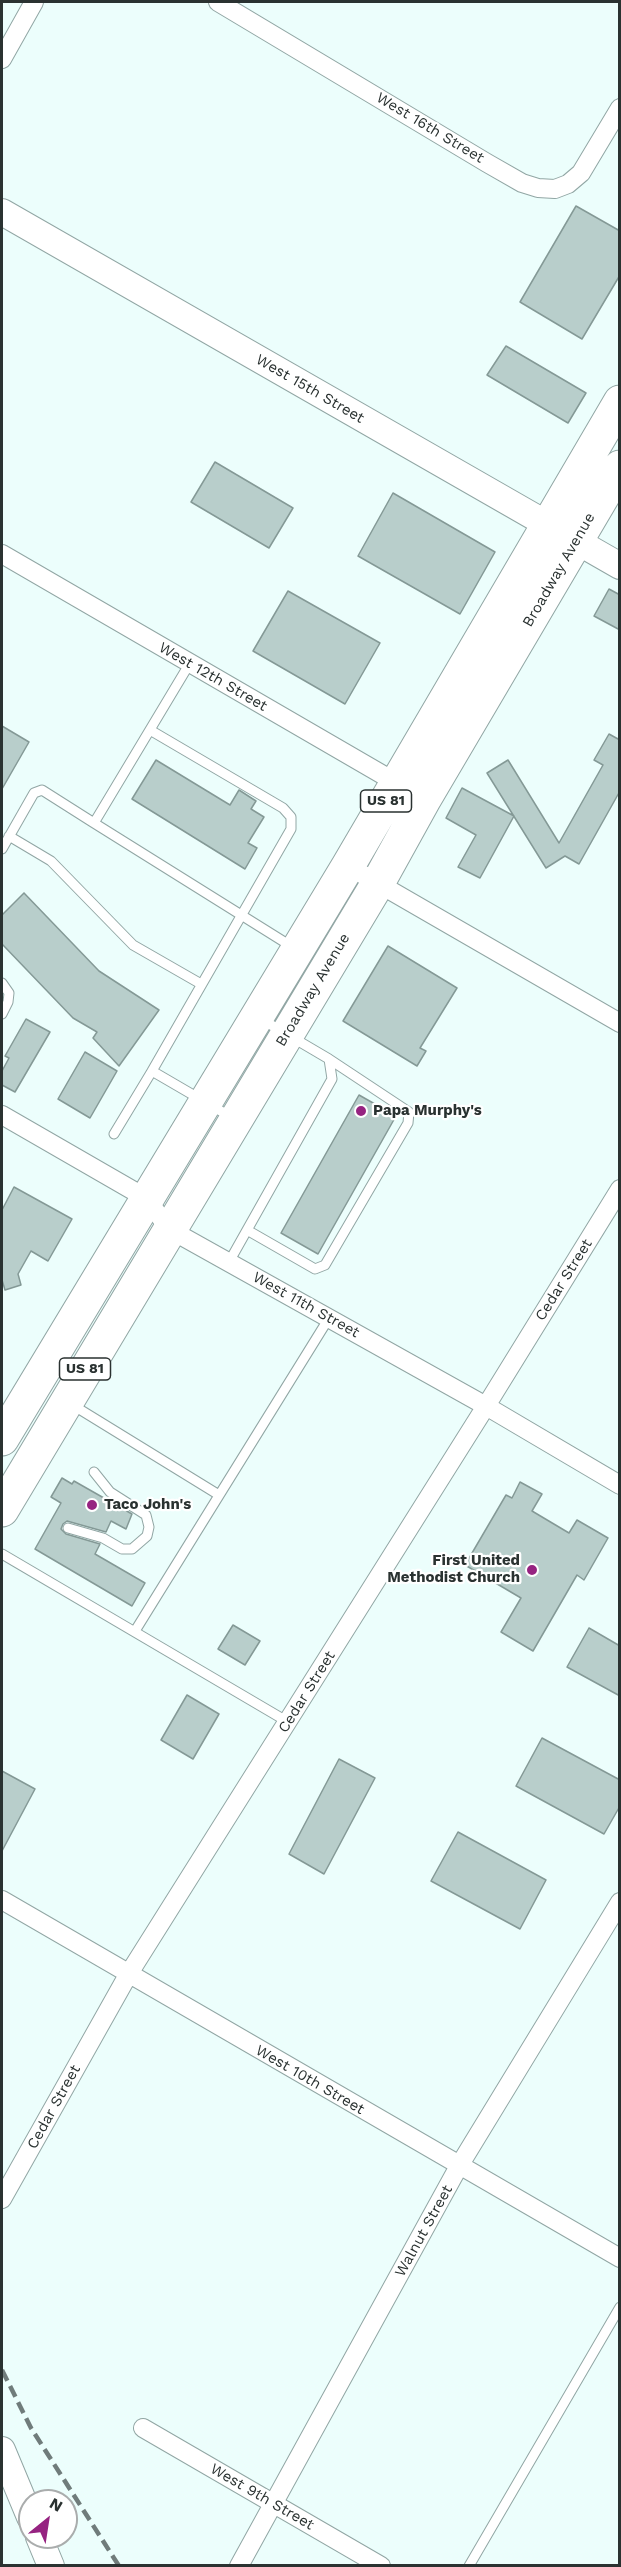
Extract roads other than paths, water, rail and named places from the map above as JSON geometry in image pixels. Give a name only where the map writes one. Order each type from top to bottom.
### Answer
[{"type":"highway","name":"Broadway Avenue","points":[[2,1510],[287,1034],[312,959],[348,866],[620,402]]},
{"type":"highway","name":"Broadway Avenue","points":[[2,1439],[257,1016],[312,959],[378,883],[425,798],[620,467]]},
{"type":"street","points":[[2,59],[34,2]]},
{"type":"street","name":"West 16th Street","points":[[218,2],[487,163],[522,183],[538,188],[562,186],[581,173],[620,108]]},
{"type":"street","name":"West 15th Street","points":[[2,212],[620,566]]},
{"type":"street","name":"West 12th Street","points":[[2,554],[425,798]]},
{"type":"street","points":[[348,866],[620,1023]]},
{"type":"street","name":"West 11th Street","points":[[2,1115],[146,1198],[169,1229],[486,1406],[620,1485]]},
{"type":"street","name":"Cedar Street","points":[[2,2199],[128,1975],[620,1189]]},
{"type":"street","name":"West 10th Street","points":[[2,1900],[620,2258]]},
{"type":"street","name":"Walnut Street","points":[[239,2565],[459,2166],[620,1902]]},
{"type":"street","name":"West 9th Street","points":[[144,2428],[381,2565]]},
{"type":"street","points":[[2,2451],[18,2489]]},
{"type":"street","points":[[44,2549],[51,2565]]},
{"type":"lane","points":[[94,823],[190,663]]},
{"type":"lane","points":[[114,1134],[291,829],[291,817],[283,808],[150,730]]},
{"type":"lane","points":[[2,849],[34,793],[42,790],[312,959]]},
{"type":"lane","points":[[9,836],[51,861],[133,945],[201,984]]},
{"type":"lane","points":[[2,983],[9,993],[8,1002],[2,1014]]},
{"type":"lane","points":[[247,1230],[315,1269],[325,1265],[408,1124],[408,1112],[329,1059],[257,1016]]},
{"type":"lane","points":[[229,1262],[332,1079],[329,1059]]},
{"type":"lane","points":[[152,1071],[236,1119]]},
{"type":"lane","points":[[135,1631],[329,1318]]},
{"type":"lane","points":[[66,1401],[219,1495]]},
{"type":"lane","points":[[68,1528],[103,1538],[122,1549],[132,1549],[147,1536],[146,1515],[110,1492],[94,1472]]},
{"type":"lane","points":[[2,1554],[288,1722]]},
{"type":"lane","points":[[469,2565],[620,2307]]},
{"type":"railway","points":[[2,2370],[31,2428],[119,2566]]},
{"type":"place","name":"Papa Murphy's","points":[[361,1111]]},
{"type":"place","name":"Taco John's","points":[[92,1505]]},
{"type":"place","name":"First United Methodist Church","points":[[532,1570]]}]
